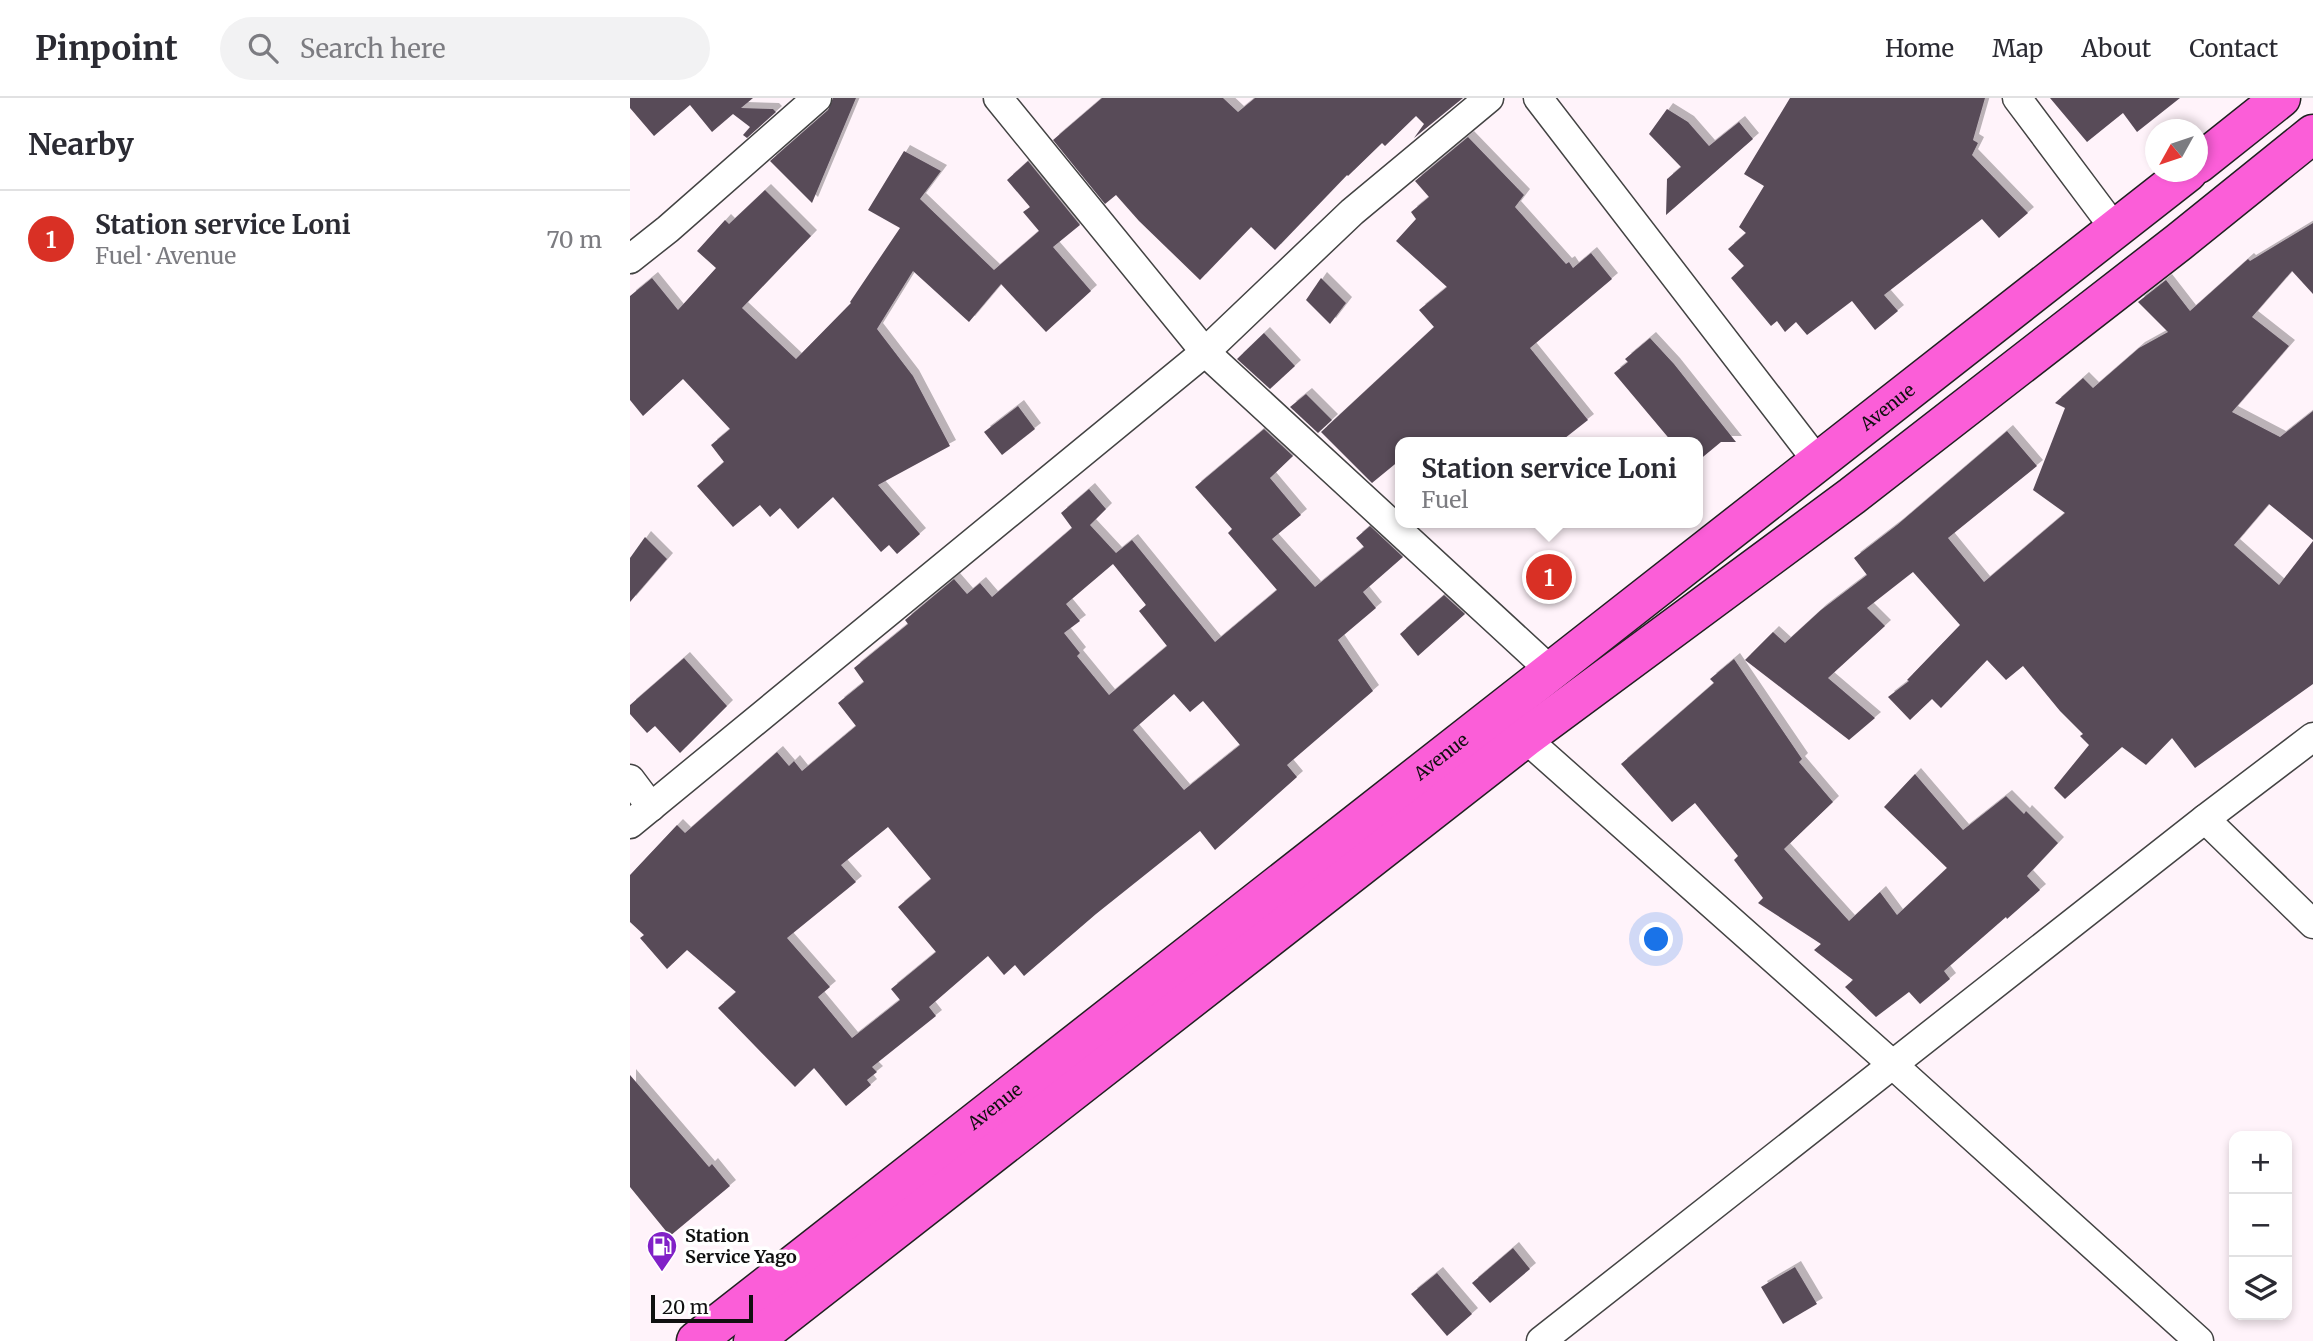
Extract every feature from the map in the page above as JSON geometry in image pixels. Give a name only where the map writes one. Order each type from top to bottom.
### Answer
[{"type":"highway","points":[[2208,155],[2281,98]]},
{"type":"highway","points":[[753,1341],[1525,738],[1863,487],[2179,242],[2313,134]]},
{"type":"highway","name":"Avenue","points":[[696,1341],[2175,182]]},
{"type":"street","points":[[630,259],[817,98]]},
{"type":"street","points":[[998,98],[1205,352],[1395,527]]},
{"type":"street","points":[[630,779],[641,816],[1205,352],[1352,212],[1489,98]]},
{"type":"street","points":[[1538,98],[1818,462]]},
{"type":"street","points":[[2017,98],[2115,229]]},
{"type":"street","points":[[1396,528],[1551,671]]},
{"type":"street","points":[[1541,1341],[2313,737]]},
{"type":"street","points":[[1525,738],[2199,1341]]},
{"type":"street","points":[[2205,819],[2313,924]]},
{"type":"building","points":[[630,98],[753,98],[741,108],[773,109],[776,112],[747,138],[743,135],[750,127],[733,114],[712,132],[690,105],[654,136],[630,108]]},
{"type":"building","points":[[833,98],[856,98],[812,203],[770,161],[828,110]]},
{"type":"building","points":[[1102,98],[1223,98],[1238,112],[1255,98],[1463,98],[1414,138],[1424,124],[1416,116],[1385,146],[1382,143],[1347,175],[1275,250],[1251,227],[1200,280],[1116,195],[1105,204],[1053,140]]},
{"type":"building","points":[[1790,98],[1985,98],[1973,140],[1978,143],[1972,155],[2028,213],[1999,238],[1982,219],[1884,295],[1898,311],[1875,330],[1852,301],[1807,335],[1796,322],[1785,332],[1777,321],[1771,326],[1731,278],[1744,266],[1728,249],[1746,233],[1739,227],[1764,186],[1744,174]]},
{"type":"building","points":[[2050,98],[2180,98],[2153,119],[2145,119],[2145,126],[2137,132],[2123,113],[2087,142]]},
{"type":"building","points":[[1667,109],[1688,122],[1709,146],[1739,122],[1753,139],[1666,215],[1667,179],[1681,167],[1649,134]]},
{"type":"building","points":[[1468,137],[1524,195],[1515,207],[1566,264],[1569,262],[1573,268],[1591,253],[1612,279],[1530,348],[1588,420],[1566,437],[1395,437],[1395,464],[1372,483],[1321,432],[1434,327],[1419,310],[1447,287],[1396,241],[1416,219],[1411,212],[1429,197],[1415,181]]},
{"type":"building","points":[[904,151],[941,171],[920,199],[994,270],[1039,231],[1023,212],[1030,207],[1007,180],[1028,161],[1080,225],[1053,247],[1091,291],[1046,332],[1001,284],[969,322],[913,271],[877,329],[913,376],[950,446],[878,485],[920,534],[897,554],[889,545],[881,552],[833,497],[798,529],[780,508],[770,517],[760,505],[733,527],[697,486],[724,462],[711,445],[730,429],[683,379],[643,416],[630,400],[630,296],[652,278],[678,310],[716,268],[697,251],[725,220],[729,224],[765,190],[811,236],[742,308],[796,359],[851,303],[900,228],[868,210]]},
{"type":"building","points":[[2313,223],[2313,294],[2292,271],[2252,317],[2289,346],[2232,412],[2280,437],[2313,411],[2313,540],[2269,504],[2234,545],[2279,585],[2313,541],[2313,684],[2195,768],[2172,738],[2146,765],[2122,747],[2065,799],[2054,788],[2089,745],[2080,736],[2083,734],[2023,666],[2006,680],[1987,660],[1941,708],[1932,699],[1910,720],[1888,697],[1909,681],[1907,680],[1960,625],[1913,572],[1867,608],[1885,626],[1828,678],[1875,718],[1849,740],[1745,660],[1773,632],[1785,643],[1821,610],[1867,575],[1854,558],[2007,431],[2037,466],[1948,538],[1984,582],[2065,513],[2033,490],[2065,408],[2055,403],[2083,378],[2093,388],[2139,348],[2168,332],[2138,302],[2166,280],[2190,311],[2248,259],[2250,261]]},
{"type":"building","points":[[1321,278],[1346,303],[1330,324],[1306,300]]},
{"type":"building","points":[[1264,333],[1295,366],[1270,389],[1237,359]]},
{"type":"building","points":[[1650,338],[1736,442],[1721,442],[1703,457],[1703,437],[1668,437],[1614,373],[1628,362],[1625,359]]},
{"type":"building","points":[[1306,394],[1332,420],[1318,433],[1290,407]]},
{"type":"building","points":[[1018,406],[1035,429],[1002,455],[984,432]]},
{"type":"building","points":[[1264,429],[1293,456],[1270,478],[1301,515],[1272,539],[1315,587],[1364,547],[1356,538],[1370,526],[1403,557],[1363,592],[1376,608],[1338,640],[1373,691],[1287,765],[1297,777],[1215,850],[1200,831],[1024,976],[1015,965],[1004,975],[988,956],[929,1007],[936,1016],[872,1067],[877,1072],[867,1080],[871,1085],[846,1106],[814,1068],[795,1087],[718,1008],[736,992],[687,950],[667,969],[640,938],[644,935],[630,922],[630,875],[677,825],[685,833],[777,752],[789,766],[794,761],[802,771],[856,726],[838,703],[864,682],[854,668],[908,624],[905,620],[954,579],[967,594],[980,583],[992,597],[1072,528],[1061,513],[1089,489],[1106,509],[1090,525],[1116,553],[1132,540],[1215,642],[1277,590],[1228,533],[1232,529],[1195,487]],"holes":[[[1113,564],[1146,605],[1139,611],[1167,646],[1109,695],[1077,656],[1080,653],[1064,633],[1080,621],[1066,604]],[[1174,694],[1190,712],[1203,701],[1240,745],[1184,790],[1133,730]],[[888,827],[931,879],[898,907],[936,952],[891,989],[900,1000],[852,1038],[818,997],[830,987],[787,938],[856,882],[841,865]]]},
{"type":"building","points":[[645,537],[667,559],[630,602],[630,558]]},
{"type":"building","points":[[1444,595],[1465,614],[1418,656],[1400,634]]},
{"type":"building","points":[[684,658],[727,706],[680,753],[655,726],[647,733],[630,714],[630,705]]},
{"type":"building","points":[[1734,659],[1802,759],[1799,762],[1833,802],[1784,849],[1849,921],[1880,892],[1897,915],[1947,868],[1884,807],[1915,774],[1963,830],[2006,796],[2024,814],[2026,811],[2058,843],[2027,876],[2040,890],[1944,971],[1950,979],[1920,1004],[1909,992],[1876,1017],[1845,987],[1853,980],[1814,950],[1821,944],[1758,903],[1763,898],[1734,860],[1738,856],[1695,803],[1672,822],[1621,764],[1714,683],[1710,679]]},
{"type":"building","points":[[630,1075],[709,1167],[712,1164],[730,1186],[670,1236],[630,1187]]},
{"type":"building","points":[[1513,1248],[1530,1269],[1490,1303],[1472,1283]]},
{"type":"building","points":[[1795,1267],[1817,1304],[1783,1324],[1761,1287]]},
{"type":"building","points":[[1437,1273],[1472,1314],[1447,1336],[1411,1294]]},
{"type":"place","name":"Station service Loni","points":[[1549,577]]},
{"type":"place","name":"Station Service Yago","points":[[662,1273]]}]
